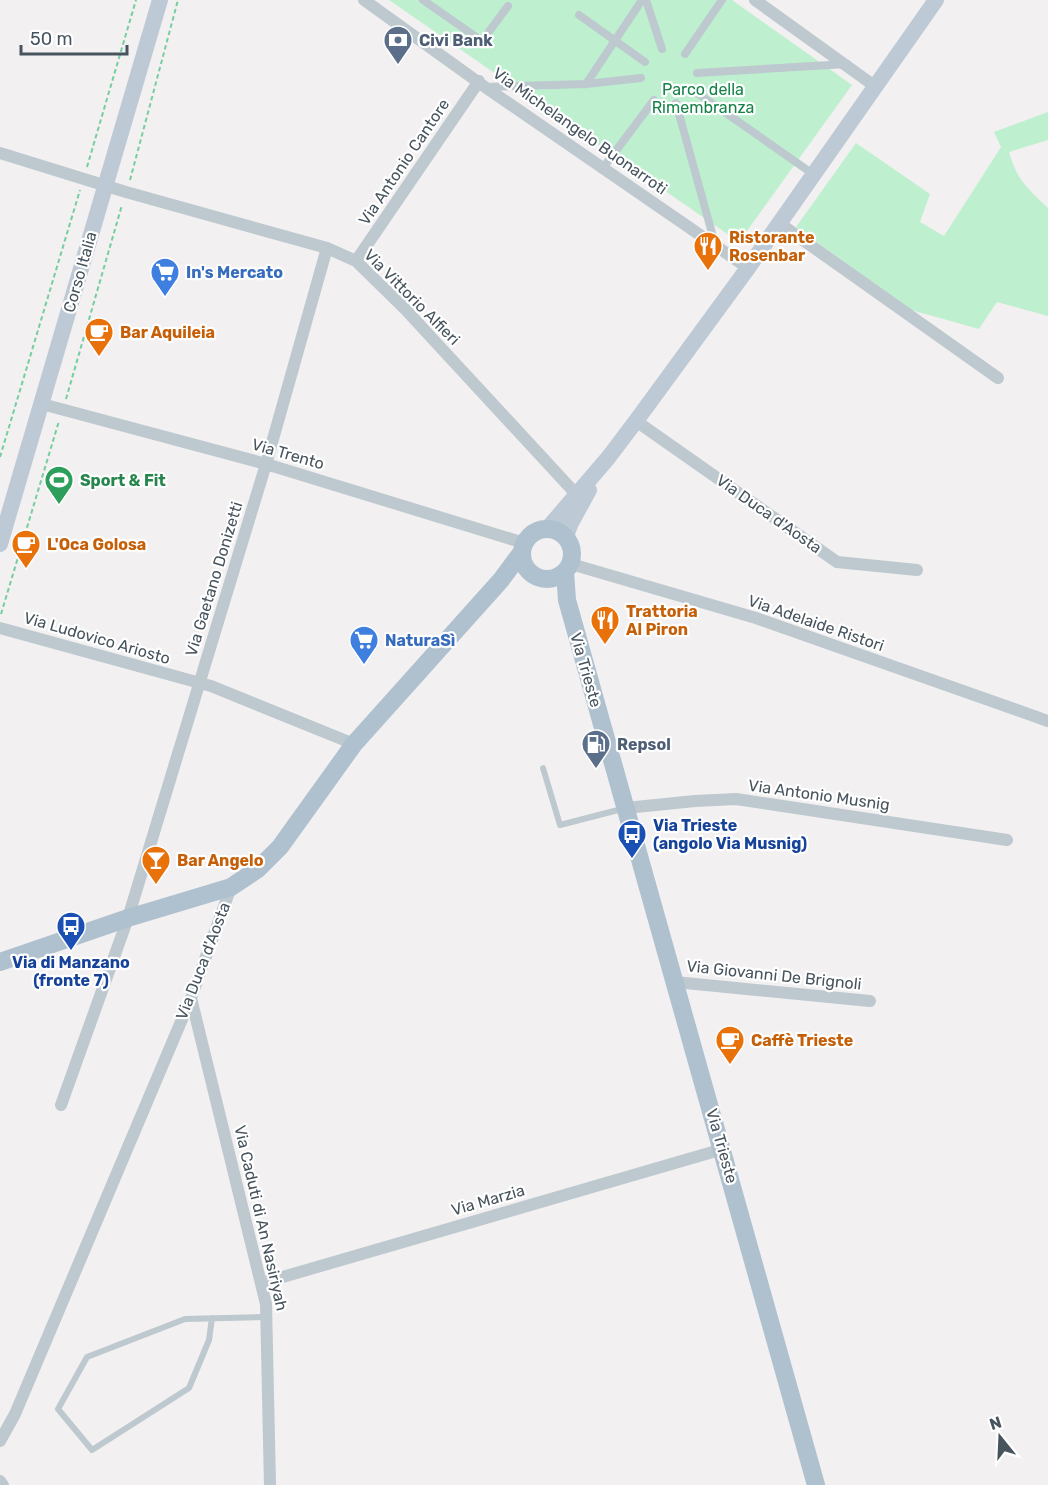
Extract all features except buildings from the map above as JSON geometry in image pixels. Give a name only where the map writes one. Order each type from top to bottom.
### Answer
[{"type":"main road","name":"Corso Italia","points":[[0,544],[160,0]]},
{"type":"main road","name":"Via Duca d'Aosta","points":[[231,887],[258,869],[280,847],[354,744],[524,555],[530,535],[548,528],[608,458],[748,268],[936,0]]},
{"type":"main road","name":"Via Duca d'Aosta","points":[[566,536],[608,458]]},
{"type":"main road","points":[[524,555],[533,575],[541,579],[562,572],[573,554],[571,544],[558,530],[548,528]]},
{"type":"main road","name":"Via Trieste","points":[[562,572],[567,600],[816,1485]]},
{"type":"main road","points":[[0,962],[128,918],[231,887]]},
{"type":"street","points":[[423,0],[482,41],[508,6]]},
{"type":"street","points":[[586,84],[614,40],[644,0]]},
{"type":"street","points":[[644,0],[662,49]]},
{"type":"street","points":[[685,54],[722,0]]},
{"type":"street","points":[[755,0],[876,87]]},
{"type":"street","name":"Via Michelangelo Buonarroti","points":[[369,2],[482,84],[748,268]]},
{"type":"street","points":[[579,15],[645,62]]},
{"type":"street","points":[[697,73],[847,64]]},
{"type":"street","points":[[482,84],[586,84],[641,78]]},
{"type":"street","name":"Via Antonio Cantore","points":[[356,261],[482,84]]},
{"type":"street","points":[[693,90],[813,174]]},
{"type":"street","points":[[603,168],[654,100]]},
{"type":"street","points":[[676,103],[716,244]]},
{"type":"street","name":"Via Vittorio Alfieri","points":[[0,153],[327,248],[356,261],[405,309],[576,494]]},
{"type":"street","points":[[779,223],[998,378]]},
{"type":"street","name":"Via Gaetano Donizetti","points":[[61,1105],[128,918],[267,464],[327,248]]},
{"type":"street","name":"Via Trento","points":[[42,404],[267,464],[524,555]]},
{"type":"street","name":"Via Duca d'Aosta","points":[[636,421],[837,562],[917,570]]},
{"type":"street","name":"Via Adelaide Ristori","points":[[562,572],[756,618],[1048,721]]},
{"type":"street","name":"Via Ludovico Ariosto","points":[[0,628],[200,683],[354,744]]},
{"type":"street","name":"Via Antonio Musnig","points":[[626,808],[736,799],[1007,840]]},
{"type":"street","name":"Via Duca d'Aosta","points":[[0,1441],[15,1414],[191,998],[231,887]]},
{"type":"street","name":"Via Giovanni De Brignoli","points":[[675,982],[870,1001]]},
{"type":"street","name":"Via Caduti di An Nasiriyah","points":[[191,998],[262,1283],[268,1317],[270,1485]]},
{"type":"street","name":"Via Marzia","points":[[262,1283],[723,1149]]},
{"type":"street","points":[[0,1481],[3,1485]]},
{"type":"lane","points":[[543,768],[560,825],[626,808]]},
{"type":"lane","points":[[212,1318],[209,1340],[189,1388],[92,1450],[58,1409],[87,1357],[185,1319],[212,1318],[268,1317]]},
{"type":"path","points":[[87,167],[136,0]]},
{"type":"path","points":[[129,183],[178,0]]},
{"type":"path","name":"Corso Italia","points":[[0,457],[79,192]]},
{"type":"path","name":"Corso Italia","points":[[67,397],[122,206]]},
{"type":"path","points":[[0,617],[58,426]]},
{"type":"green space","name":"Parco della Rimembranza","points":[[389,0],[732,0],[852,85],[739,242]]},
{"type":"green space","points":[[1048,112],[1048,140],[1009,152],[1024,183],[1048,208],[1048,316],[997,302],[979,329],[911,310],[796,227],[856,143],[930,194],[920,222],[944,236],[1001,147],[994,132]]},
{"type":"place","name":"Civi Bank","points":[[398,66]]},
{"type":"place","name":"Ristorante Rosenbar","points":[[708,272]]},
{"type":"place","name":"In's Mercato","points":[[165,298]]},
{"type":"place","name":"Bar Aquileia","points":[[99,358]]},
{"type":"place","name":"Sport & Fit","points":[[59,506]]},
{"type":"place","name":"L'Oca Golosa","points":[[26,570]]},
{"type":"place","name":"Trattoria Al Piron","points":[[605,646]]},
{"type":"place","name":"NaturaSì","points":[[364,666]]},
{"type":"place","name":"Repsol","points":[[596,770]]},
{"type":"place","name":"Via Trieste (angolo Via Musnig)","points":[[632,860]]},
{"type":"place","name":"Bar Angelo","points":[[156,886]]},
{"type":"place","name":"Via di Manzano (fronte 7)","points":[[71,952]]},
{"type":"place","name":"Caffè Trieste","points":[[730,1066]]}]
